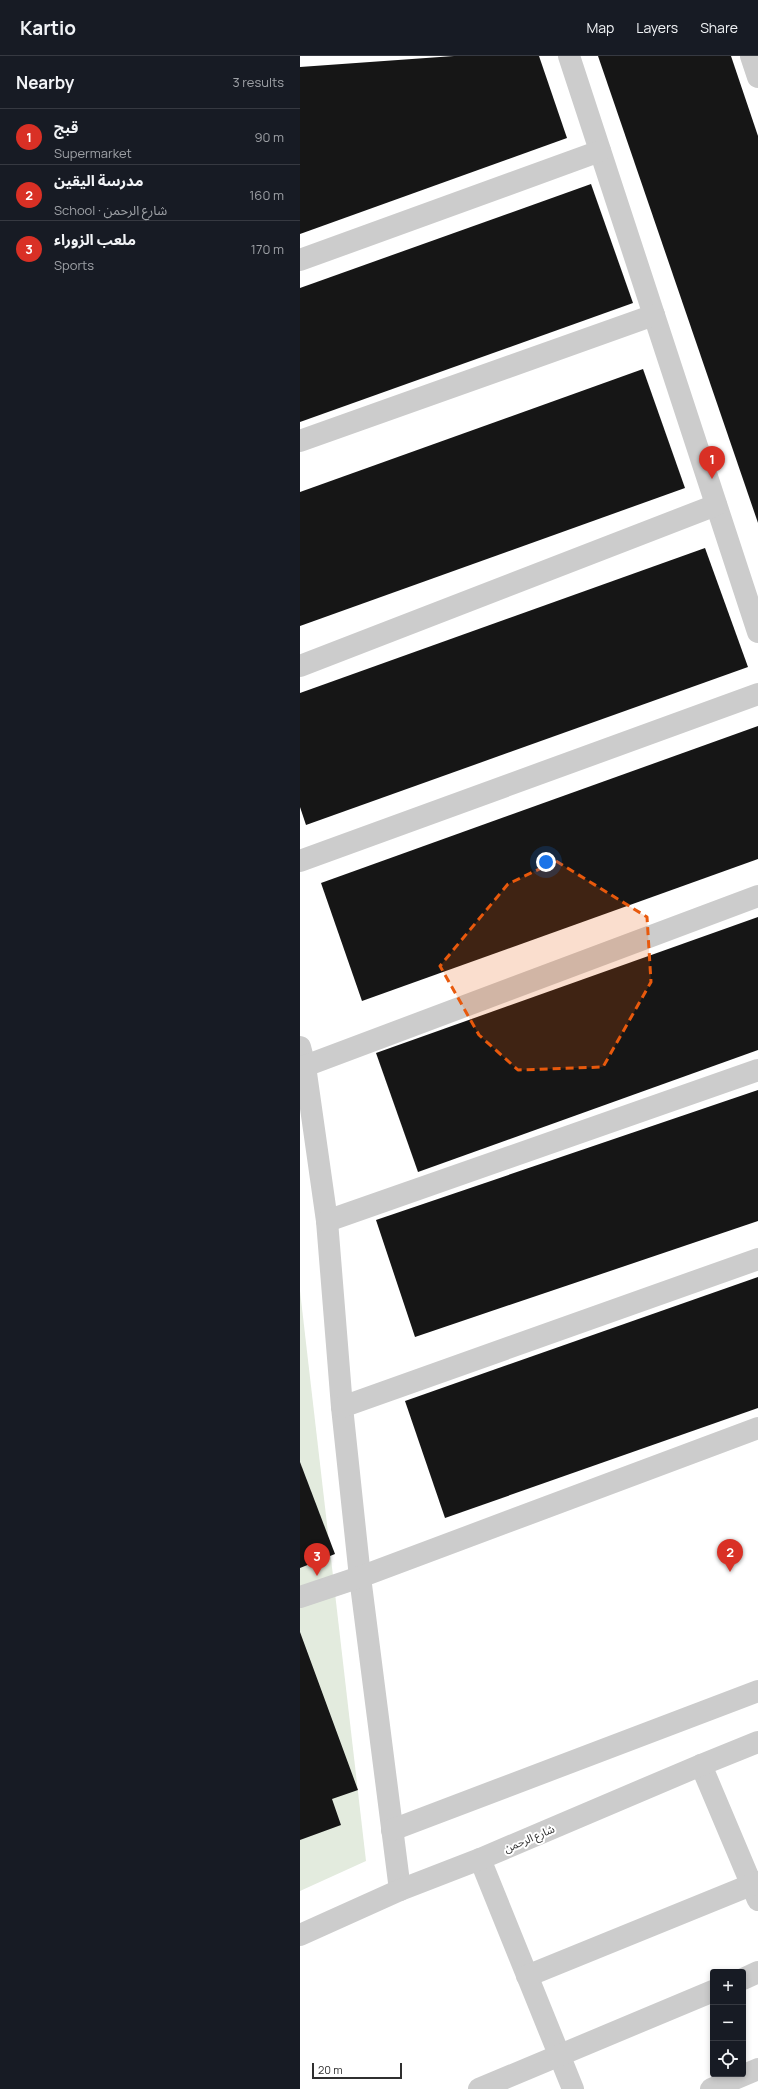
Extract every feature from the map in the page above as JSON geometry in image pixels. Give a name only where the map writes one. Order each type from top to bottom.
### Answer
[{"type":"street","points":[[569,56],[758,632]]},
{"type":"street","points":[[751,56],[758,77]]},
{"type":"street","points":[[300,260],[600,151]]},
{"type":"street","points":[[300,441],[654,315]]},
{"type":"street","points":[[300,666],[716,505]]},
{"type":"street","points":[[300,862],[758,694]]},
{"type":"street","points":[[400,1890],[360,1577],[342,1407],[327,1221],[302,1056],[758,896]]},
{"type":"street","points":[[327,1221],[758,1070]]},
{"type":"street","points":[[342,1407],[758,1259]]},
{"type":"street","points":[[300,1596],[360,1577],[758,1428]]},
{"type":"street","points":[[392,1830],[758,1691]]},
{"type":"street","name":"شارع الرحمن","points":[[300,1935],[400,1890],[480,1859],[700,1765],[758,1742]]},
{"type":"street","points":[[527,1976],[756,1889],[700,1765]]},
{"type":"street","points":[[480,1859],[573,2089]]},
{"type":"street","points":[[746,1978],[758,1972]]},
{"type":"street","points":[[479,2089],[710,1993]]},
{"type":"street","points":[[711,2089],[758,2068]]},
{"type":"highlighted area","points":[[556,861],[647,917],[651,982],[603,1067],[518,1070],[479,1035],[440,966],[508,884]]},
{"type":"shaded area","points":[[300,1291],[366,1861],[300,1891]]},
{"type":"building","points":[[454,56],[539,56],[567,138],[300,234],[300,67]]},
{"type":"building","points":[[598,56],[731,56],[758,136],[758,523]]},
{"type":"building","points":[[591,184],[633,303],[300,422],[300,288]]},
{"type":"building","points":[[643,369],[685,488],[300,626],[300,492]]},
{"type":"building","points":[[705,548],[748,667],[306,825],[300,807],[300,693]]},
{"type":"building","points":[[758,726],[758,859],[362,1001],[321,883]]},
{"type":"building","points":[[758,917],[758,1050],[418,1172],[376,1053]]},
{"type":"building","points":[[758,1090],[758,1221],[415,1337],[376,1220]]},
{"type":"building","points":[[758,1277],[758,1408],[445,1518],[405,1401]]},
{"type":"building","points":[[300,1462],[335,1554],[300,1568]]},
{"type":"building","points":[[300,1632],[358,1790],[332,1799],[341,1825],[300,1840]]},
{"type":"place","name":"قبج","points":[[712,479]]},
{"type":"place","name":"مدرسة اليقين","points":[[730,1572]]},
{"type":"place","name":"ملعب الزوراء","points":[[317,1576]]}]
